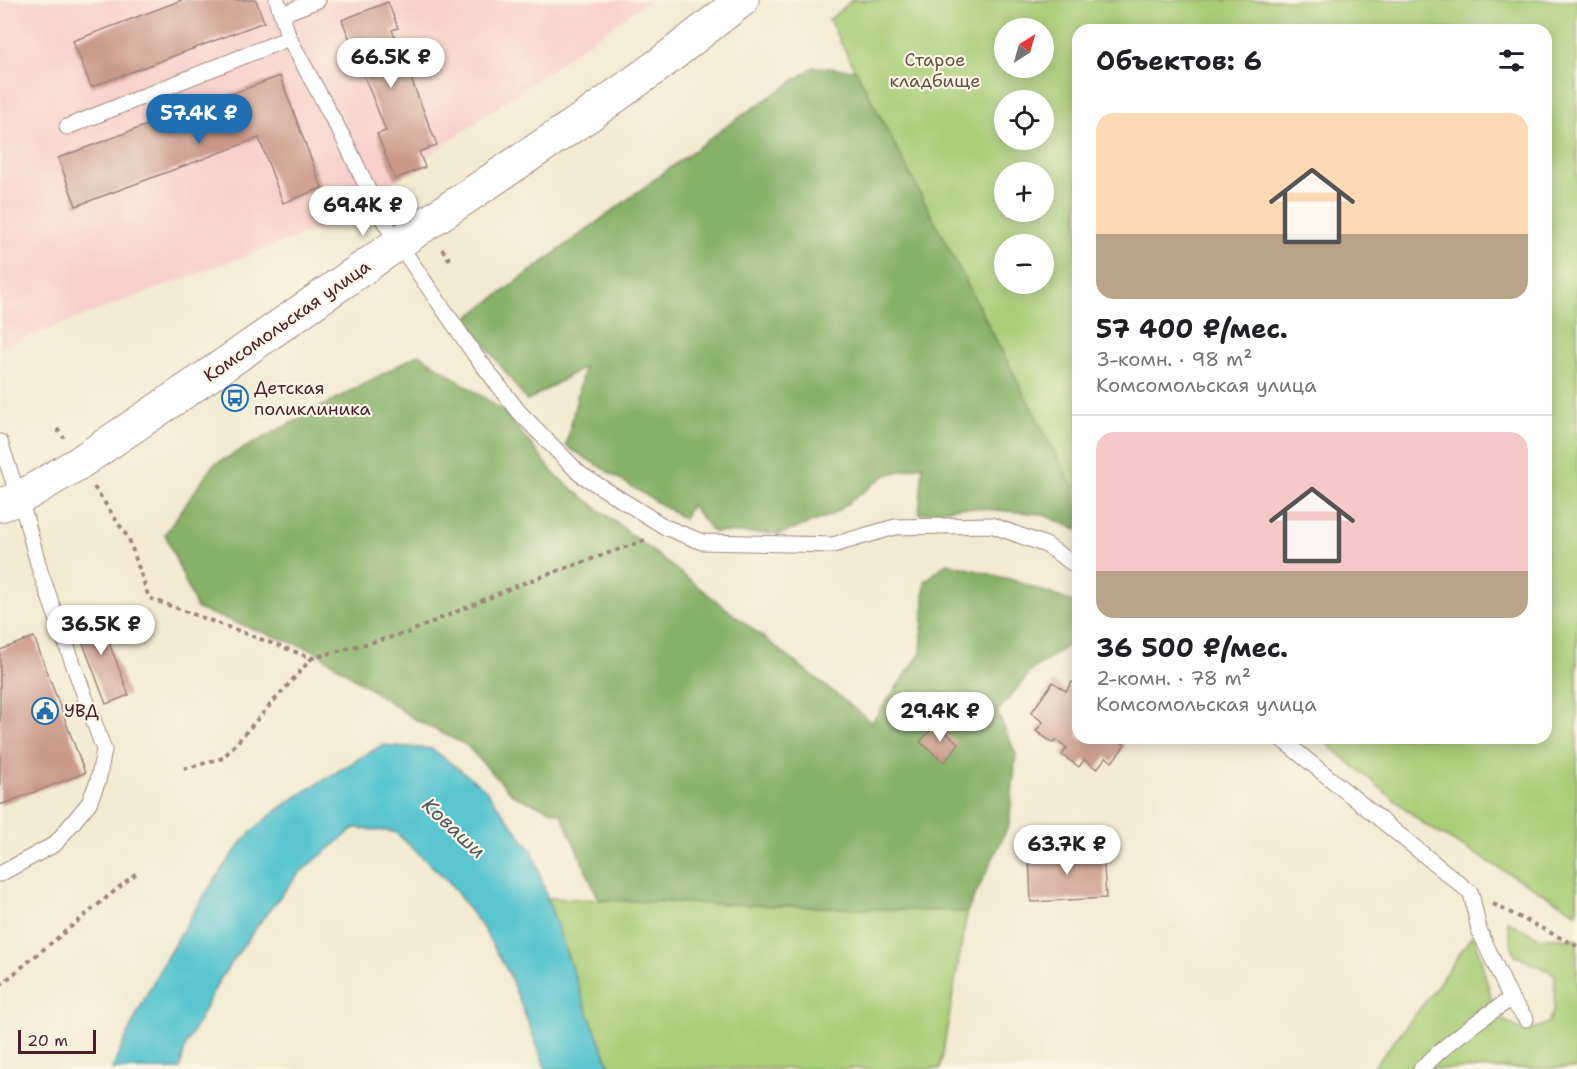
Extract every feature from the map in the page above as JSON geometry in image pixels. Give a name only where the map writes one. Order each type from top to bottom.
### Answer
[{"type":"street","name":"Комсомольская улица","points":[[9,502],[79,463],[222,367],[398,243],[589,115],[660,64],[742,0]]},
{"type":"lane","points":[[318,0],[279,7],[289,38],[346,142],[380,215],[475,354],[519,411],[580,474],[665,527],[702,542],[833,544],[895,527],[991,525],[1046,545],[1072,563]]},
{"type":"lane","points":[[67,128],[289,38]]},
{"type":"lane","points":[[0,442],[9,502],[26,519],[40,571],[104,750],[98,780],[89,803],[55,844],[0,874]]},
{"type":"lane","points":[[1287,744],[1471,893],[1479,930],[1511,999],[1527,1019]]},
{"type":"lane","points":[[1421,1069],[1444,1046],[1511,999]]},
{"type":"path","points":[[441,247],[452,263]]},
{"type":"path","points":[[102,501],[129,539],[149,598],[312,658]]},
{"type":"path","points":[[184,770],[223,758],[312,658],[407,633],[521,584],[651,538],[665,527]]},
{"type":"path","points":[[0,985],[139,871]]},
{"type":"path","points":[[1471,893],[1577,946]]},
{"type":"shaded area","points":[[0,0],[649,0],[334,223],[0,347]]},
{"type":"green space","name":"Старое кладбище","points":[[852,0],[1577,0],[1577,913],[1425,825],[1327,744],[1552,744],[1552,24],[1072,24],[1072,484],[829,20]]},
{"type":"green space","points":[[814,67],[856,70],[1072,484],[1072,527],[1042,514],[960,507],[919,514],[923,465],[886,475],[832,515],[780,534],[713,532],[691,505],[684,519],[566,446],[584,367],[527,401],[466,319],[728,125]]},
{"type":"green space","points":[[419,354],[504,411],[556,476],[872,722],[921,653],[925,581],[947,563],[1013,580],[1072,602],[1072,643],[1034,668],[997,712],[1016,754],[1009,825],[967,912],[599,900],[561,814],[514,796],[466,745],[416,720],[313,650],[197,609],[165,534],[213,465]]},
{"type":"green space","points":[[547,898],[967,912],[940,1069],[611,1069],[584,1003]]},
{"type":"green space","points":[[1507,921],[1538,937],[1577,939],[1577,1068],[1372,1069],[1429,997],[1474,933],[1496,1016],[1525,1032],[1548,1023],[1554,1009],[1555,974],[1514,955]]},
{"type":"water","name":"Коваши","points":[[382,745],[432,749],[484,788],[533,852],[584,1003],[611,1069],[546,1069],[510,976],[483,928],[449,882],[395,832],[355,828],[298,874],[260,922],[220,979],[185,1047],[180,1069],[112,1069],[146,996],[172,949],[199,903],[241,843],[260,824],[289,802]]},
{"type":"building","points":[[182,0],[256,0],[264,22],[91,87],[73,41]]},
{"type":"building","points":[[388,2],[398,28],[392,30],[437,145],[419,152],[425,167],[395,179],[377,134],[386,131],[342,20]]},
{"type":"building","points":[[280,76],[322,188],[283,203],[259,138],[76,206],[58,158]]},
{"type":"building","points":[[96,608],[129,695],[106,704],[73,617]]},
{"type":"building","points":[[34,637],[85,773],[0,805],[0,650]]},
{"type":"building","points":[[1053,682],[1066,691],[1072,682],[1072,744],[1125,745],[1112,762],[1106,757],[1097,769],[1084,760],[1079,767],[1062,755],[1067,748],[1056,740],[1053,743],[1036,731],[1043,722],[1031,713]]},
{"type":"building","points":[[936,724],[959,744],[944,762],[920,742]]},
{"type":"building","points":[[1103,851],[1106,898],[1031,902],[1029,854]]},
{"type":"place","name":"Детская поликлиника","points":[[235,398]]},
{"type":"place","name":"УВД","points":[[45,711]]}]
